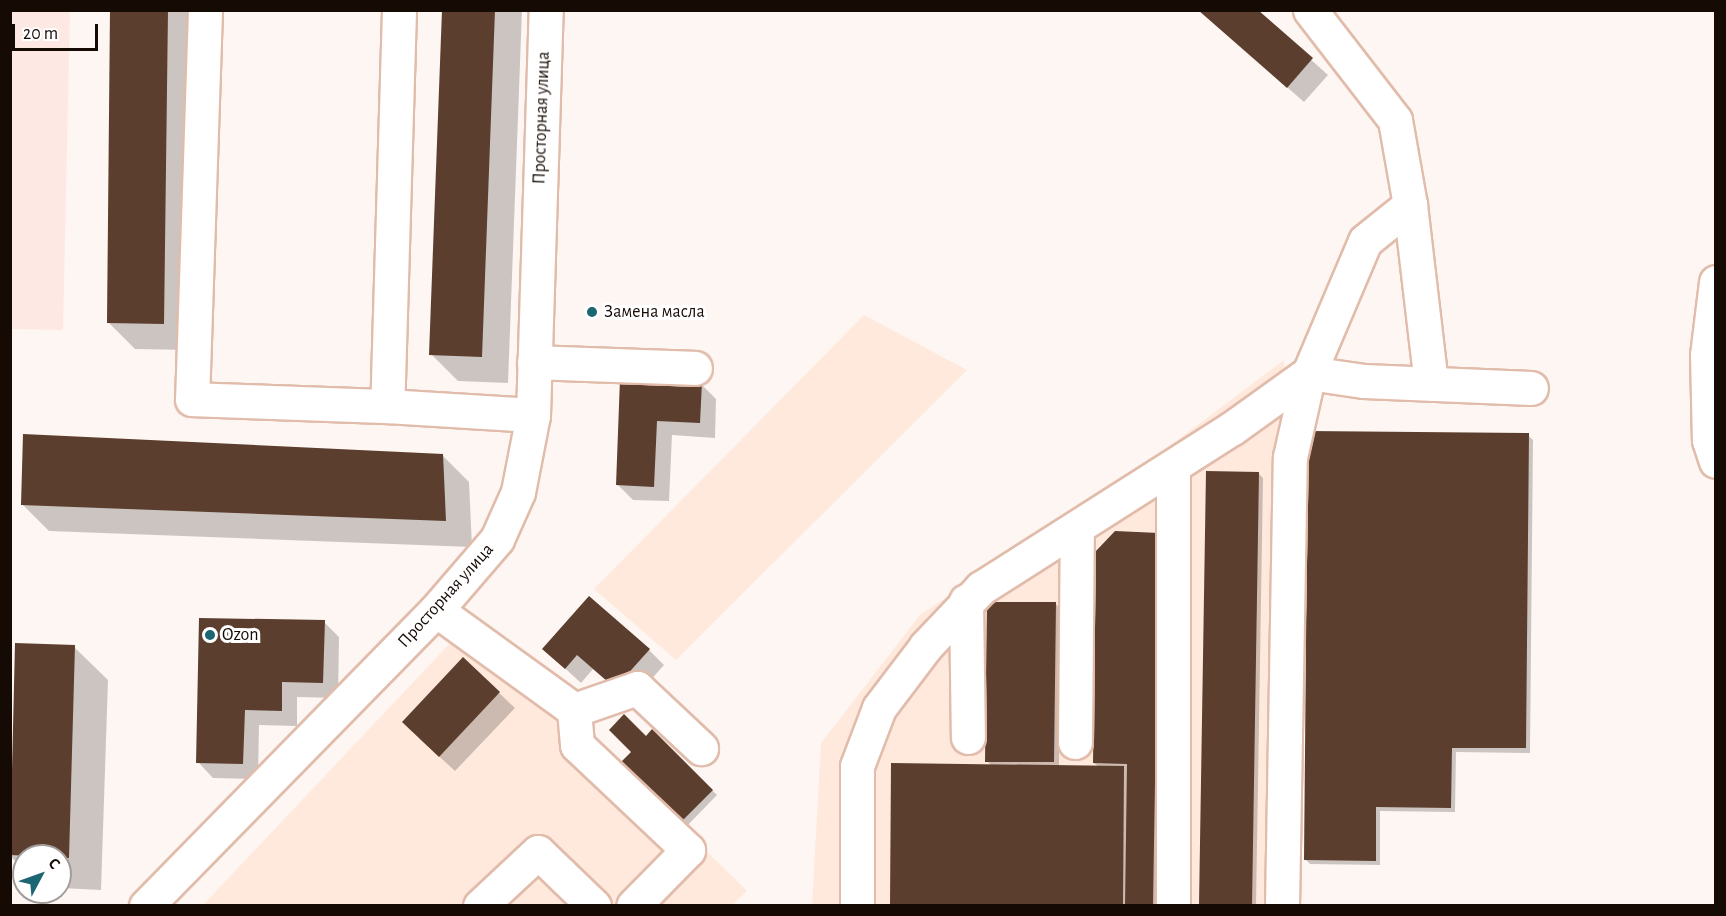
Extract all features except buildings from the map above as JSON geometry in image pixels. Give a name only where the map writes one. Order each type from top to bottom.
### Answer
[{"type":"street","points":[[205,10],[192,399],[387,406],[533,415]]},
{"type":"street","points":[[387,406],[399,10]]},
{"type":"street","name":"Просторная улица","points":[[146,906],[436,610],[497,539],[518,492],[533,415],[546,10]]},
{"type":"street","points":[[1310,10],[1395,120],[1410,205],[1431,384]]},
{"type":"street","points":[[1282,906],[1290,457],[1309,373],[1365,241],[1410,205]]},
{"type":"street","points":[[1714,448],[1707,355],[1716,282]]},
{"type":"street","points":[[534,363],[696,368]]},
{"type":"street","points":[[857,906],[857,766],[879,708],[926,646],[966,601],[981,588],[1231,429],[1309,373],[1364,381],[1531,388]]},
{"type":"street","points":[[1173,466],[1173,906]]},
{"type":"street","points":[[1075,742],[1077,528]]},
{"type":"street","points":[[966,601],[968,737]]},
{"type":"street","points":[[436,610],[574,710],[577,745],[688,850],[633,906]]},
{"type":"street","points":[[574,710],[637,688],[701,748]]},
{"type":"street","points":[[480,906],[538,852],[594,906]]},
{"type":"shaded area","points":[[11,10],[70,11],[63,330],[11,329]]},
{"type":"shaded area","points":[[864,315],[967,370],[676,660],[594,589]]},
{"type":"shaded area","points":[[1284,360],[1279,905],[812,906],[821,743],[920,615],[1143,466]]},
{"type":"shaded area","points":[[455,638],[550,697],[747,891],[731,906],[202,906]]},
{"type":"place","name":"Замена масла","points":[[592,312]]},
{"type":"place","name":"Ozon","points":[[210,635]]}]
